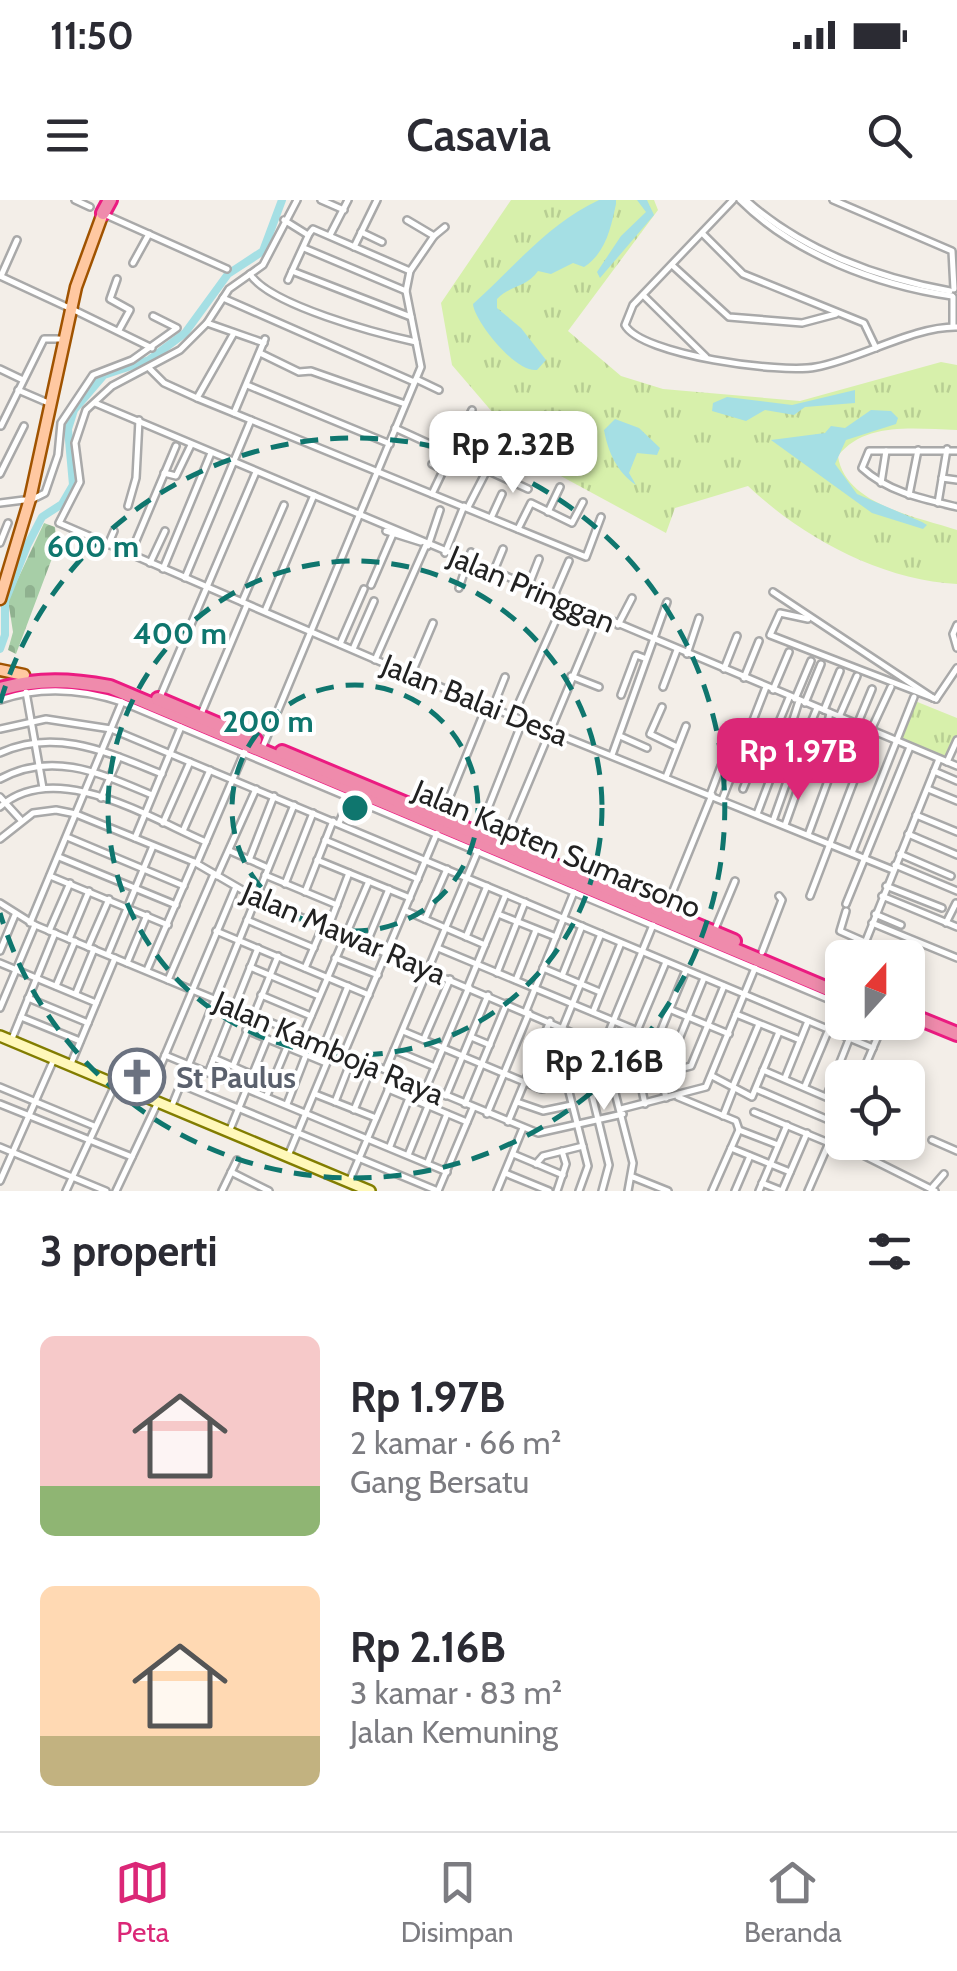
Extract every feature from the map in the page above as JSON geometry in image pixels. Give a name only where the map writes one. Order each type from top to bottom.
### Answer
[{"type":"highway","points":[[0,685],[24,676],[56,673],[100,678],[200,716],[253,747]]},
{"type":"highway","points":[[0,685],[65,680],[110,687],[253,747]]},
{"type":"highway","name":"Jalan Kapten Sumarsono","points":[[253,747],[478,833],[825,988]]},
{"type":"highway","name":"Jalan Kapten Sumarsono","points":[[253,747],[621,898],[665,909],[825,979]]},
{"type":"highway","points":[[925,1022],[957,1038]]},
{"type":"highway","points":[[925,1028],[957,1038]]},
{"type":"main road","points":[[27,500],[59,339],[101,206]]},
{"type":"main road","points":[[1,576],[6,548],[27,500],[69,307]]},
{"type":"main road","points":[[0,600],[6,548]]},
{"type":"main road","points":[[0,670],[24,676]]},
{"type":"street","points":[[75,200],[101,206],[148,234],[226,269]]},
{"type":"street","points":[[95,403],[112,386],[180,350],[207,323],[223,298],[269,257],[297,200]]},
{"type":"street","points":[[321,200],[344,210]]},
{"type":"street","points":[[330,235],[348,200]]},
{"type":"street","points":[[354,247],[376,200]]},
{"type":"street","points":[[833,200],[952,251],[955,293],[955,326],[816,368],[708,359],[634,338],[626,317],[642,295],[740,200],[777,234],[899,287],[955,293]]},
{"type":"street","points":[[284,220],[309,234]]},
{"type":"street","points":[[407,220],[434,236]]},
{"type":"street","points":[[147,971],[233,779],[311,632],[390,444],[422,361],[406,291],[410,270],[445,227]]},
{"type":"street","points":[[288,280],[313,230],[410,270]]},
{"type":"street","points":[[361,232],[382,242]]},
{"type":"street","points":[[702,233],[743,274],[864,323],[876,349]]},
{"type":"street","points":[[133,263],[148,234]]},
{"type":"street","points":[[17,240],[0,277],[152,348]]},
{"type":"street","points":[[304,248],[406,291]]},
{"type":"street","points":[[672,264],[728,317],[802,324],[837,314]]},
{"type":"street","points":[[292,271],[411,316]]},
{"type":"street","points":[[250,274],[271,292],[388,337],[417,343]]},
{"type":"street","points":[[117,278],[110,299],[130,310],[120,330]]},
{"type":"street","points":[[642,295],[708,359]]},
{"type":"street","points":[[223,298],[438,390]]},
{"type":"street","points":[[0,503],[27,500],[45,492],[58,455],[61,423],[93,375],[136,359],[178,328],[154,316]]},
{"type":"street","points":[[267,331],[272,319]]},
{"type":"street","points":[[207,323],[265,341],[234,413]]},
{"type":"street","points":[[197,398],[234,333]]},
{"type":"street","points":[[1,426],[45,337],[59,339]]},
{"type":"street","points":[[260,354],[299,372],[311,371],[405,404]]},
{"type":"street","points":[[136,359],[142,371]]},
{"type":"street","points":[[0,369],[22,380]]},
{"type":"street","points":[[150,369],[164,383],[197,398],[586,557],[602,517]]},
{"type":"street","points":[[247,384],[390,444]]},
{"type":"street","points":[[18,390],[46,402]]},
{"type":"street","name":"Jalan Pringgan","points":[[95,403],[957,766]]},
{"type":"street","name":"Jalan Balai Desa","points":[[95,403],[77,428],[74,456],[80,482],[60,523],[410,675],[864,858],[957,890]]},
{"type":"street","points":[[432,494],[472,410]]},
{"type":"street","points":[[128,506],[136,478],[139,420]]},
{"type":"street","points":[[185,578],[251,420]]},
{"type":"street","points":[[0,474],[24,426]]},
{"type":"street","points":[[396,428],[528,488]]},
{"type":"street","points":[[474,462],[485,440]]},
{"type":"street","points":[[164,473],[176,476],[191,444]]},
{"type":"street","points":[[499,475],[508,452],[502,444]]},
{"type":"street","points":[[130,555],[176,446]]},
{"type":"street","points":[[938,502],[947,449]]},
{"type":"street","points":[[881,483],[886,450]]},
{"type":"street","points":[[909,495],[918,450]]},
{"type":"street","points":[[957,451],[869,451],[862,466],[881,483],[909,495],[957,507]]},
{"type":"street","points":[[163,569],[211,454]]},
{"type":"street","points":[[432,464],[444,470]]},
{"type":"street","points":[[445,553],[487,470]]},
{"type":"street","points":[[159,700],[256,472]]},
{"type":"street","points":[[942,478],[957,480]]},
{"type":"street","points":[[548,512],[560,486]]},
{"type":"street","points":[[492,518],[502,494]]},
{"type":"street","points":[[265,612],[314,495]]},
{"type":"street","points":[[518,529],[531,503],[572,523],[583,502]]},
{"type":"street","points":[[200,716],[284,506]]},
{"type":"street","points":[[375,660],[440,510]]},
{"type":"street","points":[[6,548],[8,523]]},
{"type":"street","points":[[108,546],[114,531]]},
{"type":"street","points":[[150,563],[165,531]]},
{"type":"street","points":[[340,644],[390,532],[425,544]]},
{"type":"street","points":[[493,573],[504,549]]},
{"type":"street","points":[[459,588],[471,552]]},
{"type":"street","points":[[528,587],[539,559]]},
{"type":"street","points":[[553,598],[569,561]]},
{"type":"street","points":[[774,592],[808,619],[846,637],[936,699]]},
{"type":"street","points":[[618,625],[632,598]]},
{"type":"street","points":[[353,650],[374,601]]},
{"type":"street","points":[[513,716],[564,602]]},
{"type":"street","points":[[612,756],[667,602]]},
{"type":"street","points":[[808,619],[780,613],[770,634],[936,699]]},
{"type":"street","points":[[502,844],[598,616]]},
{"type":"street","points":[[687,654],[699,618]]},
{"type":"street","points":[[410,675],[433,622]]},
{"type":"street","points":[[957,625],[953,634],[957,648]]},
{"type":"street","points":[[724,669],[737,636]]},
{"type":"street","points":[[744,678],[759,641]]},
{"type":"street","points":[[663,687],[676,650]]},
{"type":"street","points":[[722,800],[769,688],[789,652]]},
{"type":"street","points":[[621,695],[636,655],[645,658]]},
{"type":"street","points":[[810,661],[782,754],[798,757],[840,671]]},
{"type":"street","points":[[769,746],[821,664]]},
{"type":"street","points":[[936,699],[957,669]]},
{"type":"street","points":[[571,676],[598,687]]},
{"type":"street","points":[[839,717],[857,676]]},
{"type":"street","points":[[441,818],[505,677]]},
{"type":"street","points":[[810,896],[891,687]]},
{"type":"street","points":[[857,724],[872,689]]},
{"type":"street","points":[[0,700],[26,692],[76,692],[122,702],[181,727],[253,747],[350,796],[825,998]]},
{"type":"street","points":[[26,692],[43,788]]},
{"type":"street","points":[[852,853],[914,696]]},
{"type":"street","points":[[0,1008],[122,702]]},
{"type":"street","points":[[662,708],[650,734],[677,746]]},
{"type":"street","points":[[823,711],[823,743]]},
{"type":"street","points":[[0,729],[31,720],[73,720],[111,729],[825,1027]]},
{"type":"street","points":[[478,833],[523,720]]},
{"type":"street","points":[[666,778],[686,726]]},
{"type":"street","points":[[135,838],[181,727]]},
{"type":"street","points":[[620,736],[648,748]]},
{"type":"street","points":[[947,762],[957,740]]},
{"type":"street","points":[[0,753],[34,743],[73,742],[162,774]]},
{"type":"street","points":[[860,940],[840,931],[846,908],[910,747]]},
{"type":"street","points":[[743,790],[758,754],[777,761],[757,814]]},
{"type":"street","points":[[101,798],[120,757]]},
{"type":"street","points":[[865,940],[940,759]]},
{"type":"street","points":[[163,824],[190,762]]},
{"type":"street","points":[[0,779],[39,766],[94,770],[152,795]]},
{"type":"street","points":[[665,909],[721,766]]},
{"type":"street","points":[[808,835],[833,767]]},
{"type":"street","points":[[183,832],[210,770]]},
{"type":"street","points":[[785,825],[805,770]]},
{"type":"street","points":[[934,771],[957,781]]},
{"type":"street","points":[[773,820],[790,773]]},
{"type":"street","points":[[20,819],[2,802],[43,788],[86,791],[206,842]]},
{"type":"street","points":[[168,980],[256,788]]},
{"type":"street","points":[[927,788],[957,801]]},
{"type":"street","points":[[249,860],[274,796]]},
{"type":"street","points":[[305,892],[325,840],[350,796]]},
{"type":"street","points":[[171,1108],[294,805]]},
{"type":"street","points":[[0,839],[20,819],[44,810],[76,814]]},
{"type":"street","points":[[284,884],[314,813]]},
{"type":"street","name":"Jalan Mawar Raya","points":[[76,814],[195,863],[256,898],[603,1046]]},
{"type":"street","points":[[916,815],[957,832]]},
{"type":"street","points":[[344,1052],[436,833]]},
{"type":"street","points":[[908,834],[957,854]]},
{"type":"street","points":[[67,836],[184,886]]},
{"type":"street","points":[[325,840],[418,879]]},
{"type":"street","points":[[70,1066],[154,846]]},
{"type":"street","points":[[386,1070],[478,850]]},
{"type":"street","points":[[230,851],[284,884],[337,905]]},
{"type":"street","points":[[900,854],[951,876]]},
{"type":"street","points":[[58,856],[176,906]]},
{"type":"street","points":[[317,860],[410,898]]},
{"type":"street","points":[[425,919],[446,868]]},
{"type":"street","points":[[306,968],[349,873]]},
{"type":"street","points":[[50,876],[168,924]]},
{"type":"street","points":[[302,1036],[369,882]]},
{"type":"street","points":[[714,932],[734,882]]},
{"type":"street","points":[[11,1041],[70,883]]},
{"type":"street","points":[[466,936],[487,886]]},
{"type":"street","points":[[886,886],[942,908]]},
{"type":"street","points":[[117,1191],[165,1055],[236,889]]},
{"type":"street","points":[[366,943],[388,890]]},
{"type":"street","points":[[56,986],[89,891]]},
{"type":"street","points":[[487,1114],[574,892]]},
{"type":"street","points":[[426,1088],[506,894]]},
{"type":"street","points":[[762,952],[782,900],[779,896]]},
{"type":"street","points":[[882,896],[957,928]]},
{"type":"street","points":[[76,994],[108,900]]},
{"type":"street","points":[[497,972],[526,902]]},
{"type":"street","name":"Jalan Kamboja Raya","points":[[0,903],[32,924],[523,1128]]},
{"type":"street","points":[[946,923],[956,903]]},
{"type":"street","points":[[406,911],[485,944]]},
{"type":"street","points":[[498,914],[556,938]]},
{"type":"street","points":[[875,914],[901,924]]},
{"type":"street","points":[[0,951],[15,915]]},
{"type":"street","points":[[126,963],[148,915]]},
{"type":"street","points":[[247,920],[314,948]]},
{"type":"street","points":[[872,923],[957,958]]},
{"type":"street","points":[[628,1191],[634,1177],[622,1112],[603,1046],[652,925]]},
{"type":"street","points":[[562,976],[582,926]]},
{"type":"street","points":[[516,980],[536,930]]},
{"type":"street","points":[[216,931],[369,995]]},
{"type":"street","points":[[563,1027],[601,934]]},
{"type":"street","points":[[592,1012],[621,942]]},
{"type":"street","points":[[208,1073],[258,948]]},
{"type":"street","points":[[438,948],[657,1039]]},
{"type":"street","points":[[233,1066],[278,956]]},
{"type":"street","points":[[335,958],[378,975]]},
{"type":"street","points":[[645,1104],[633,1047],[666,962]]},
{"type":"street","points":[[0,963],[96,1003]]},
{"type":"street","points":[[250,966],[319,996]]},
{"type":"street","points":[[543,968],[601,992]]},
{"type":"street","points":[[497,1191],[523,1128],[538,1134],[578,1126],[704,1088],[755,968]]},
{"type":"street","points":[[666,1098],[655,1055],[657,1039],[686,970]]},
{"type":"street","points":[[655,1055],[674,1048],[704,978]]},
{"type":"street","points":[[424,1040],[450,979]]},
{"type":"street","points":[[0,986],[8,990]]},
{"type":"street","points":[[324,1044],[348,986]]},
{"type":"street","points":[[660,1074],[691,1066],[724,986]]},
{"type":"street","points":[[261,994],[311,1016]]},
{"type":"street","points":[[446,1096],[488,995]]},
{"type":"street","points":[[28,998],[88,1022]]},
{"type":"street","points":[[465,1104],[507,1004]]},
{"type":"street","points":[[669,1009],[729,1034]]},
{"type":"street","points":[[736,1014],[800,1040]]},
{"type":"street","points":[[20,1018],[80,1042]]},
{"type":"street","points":[[508,1122],[550,1021]]},
{"type":"street","points":[[784,1079],[808,1021]]},
{"type":"street","points":[[723,1116],[759,1024]]},
{"type":"street","points":[[246,1030],[326,1063]]},
{"type":"street","points":[[403,1031],[541,1089],[612,1073]]},
{"type":"street","points":[[712,1076],[752,1097],[779,1032]]},
{"type":"street","points":[[0,1036],[365,1190]]},
{"type":"street","points":[[471,1037],[490,1045]]},
{"type":"street","points":[[229,1132],[266,1038]]},
{"type":"street","points":[[805,1087],[825,1039]]},
{"type":"street","points":[[856,1040],[873,1048]]},
{"type":"street","points":[[868,1060],[876,1040]]},
{"type":"street","points":[[541,1043],[583,1062],[609,1165],[602,1191]]},
{"type":"street","points":[[267,1096],[287,1047]]},
{"type":"street","points":[[288,1156],[332,1048]]},
{"type":"street","points":[[394,1050],[435,1067]]},
{"type":"street","points":[[165,1055],[446,1172]]},
{"type":"street","points":[[287,1105],[306,1055]]},
{"type":"street","points":[[335,1102],[353,1056]]},
{"type":"street","points":[[214,1058],[253,1075]]},
{"type":"street","points":[[0,1181],[54,1059]]},
{"type":"street","points":[[533,1062],[564,1076],[588,1166],[580,1189],[590,1191]]},
{"type":"street","points":[[354,1110],[372,1064]]},
{"type":"street","points":[[763,1070],[825,1096]]},
{"type":"street","points":[[349,1182],[395,1074]]},
{"type":"street","points":[[66,1191],[115,1084]]},
{"type":"street","points":[[180,1084],[438,1191],[473,1108]]},
{"type":"street","points":[[0,1087],[95,1126]]},
{"type":"street","points":[[388,1089],[467,1122]]},
{"type":"street","points":[[756,1089],[825,1118]]},
{"type":"street","points":[[315,1094],[376,1118]]},
{"type":"street","points":[[675,1096],[738,1122],[739,1130],[712,1191]]},
{"type":"street","points":[[389,1147],[409,1098]]},
{"type":"street","points":[[516,1102],[543,1111],[572,1105]]},
{"type":"street","points":[[0,1104],[132,1157]]},
{"type":"street","points":[[408,1155],[428,1106]]},
{"type":"street","points":[[754,1112],[825,1139]]},
{"type":"street","points":[[427,1163],[448,1114]]},
{"type":"street","points":[[758,1191],[786,1125]]},
{"type":"street","points":[[739,1130],[778,1145]]},
{"type":"street","points":[[762,1183],[782,1191],[807,1134]]},
{"type":"street","points":[[932,1140],[957,1151]]},
{"type":"street","points":[[536,1164],[544,1156],[582,1146]]},
{"type":"street","points":[[0,1147],[106,1191]]},
{"type":"street","points":[[731,1148],[790,1172]]},
{"type":"street","points":[[556,1191],[563,1175],[562,1152]]},
{"type":"street","points":[[808,1191],[825,1152]]},
{"type":"street","points":[[513,1154],[563,1175]]},
{"type":"street","points":[[735,1191],[750,1156]]},
{"type":"street","points":[[222,1191],[237,1160]]},
{"type":"street","points":[[870,1160],[933,1190],[944,1174]]},
{"type":"street","points":[[232,1172],[269,1191]]},
{"type":"street","points":[[505,1173],[549,1191]]},
{"type":"street","points":[[634,1177],[668,1191]]},
{"type":"green space","points":[[511,200],[654,200],[658,210],[568,331],[621,376],[663,389],[800,401],[941,362],[957,365],[957,430],[877,432],[849,445],[838,456],[844,473],[868,498],[957,530],[957,584],[900,574],[845,553],[793,523],[748,486],[675,508],[666,533],[535,462],[452,365],[441,303]]},
{"type":"green space","points":[[44,523],[55,527],[57,545],[16,654],[8,650],[13,632],[8,600]]},
{"type":"green space","points":[[915,701],[957,718],[957,738],[948,761],[898,741]]},
{"type":"water","points":[[599,200],[616,200],[616,204],[606,239],[591,261],[584,267],[573,263],[551,274],[538,271],[497,299],[497,308],[521,328],[546,360],[537,370],[528,369],[497,344],[473,304],[548,234]]},
{"type":"water","points":[[637,200],[647,200],[654,215],[600,278],[597,272],[621,236],[646,212]]},
{"type":"water","points":[[855,390],[855,403],[805,407],[794,415],[765,410],[746,421],[712,411],[713,403],[727,397],[792,405]]},
{"type":"water","points":[[871,410],[891,411],[898,418],[896,424],[846,440],[835,464],[857,494],[922,522],[927,525],[923,529],[872,513],[771,440],[825,433],[831,426],[845,428]]},
{"type":"water","points":[[615,419],[639,428],[660,448],[657,455],[637,453],[629,473],[636,485],[619,468],[608,446],[604,430]]},
{"type":"waterway","points":[[0,649],[5,635],[5,601],[27,546],[42,517],[62,504],[73,485],[68,429],[74,410],[104,375],[149,360],[185,333],[228,274],[263,251],[282,200]]},
{"type":"place","name":"St Paulus","points":[[137,1077]]}]
